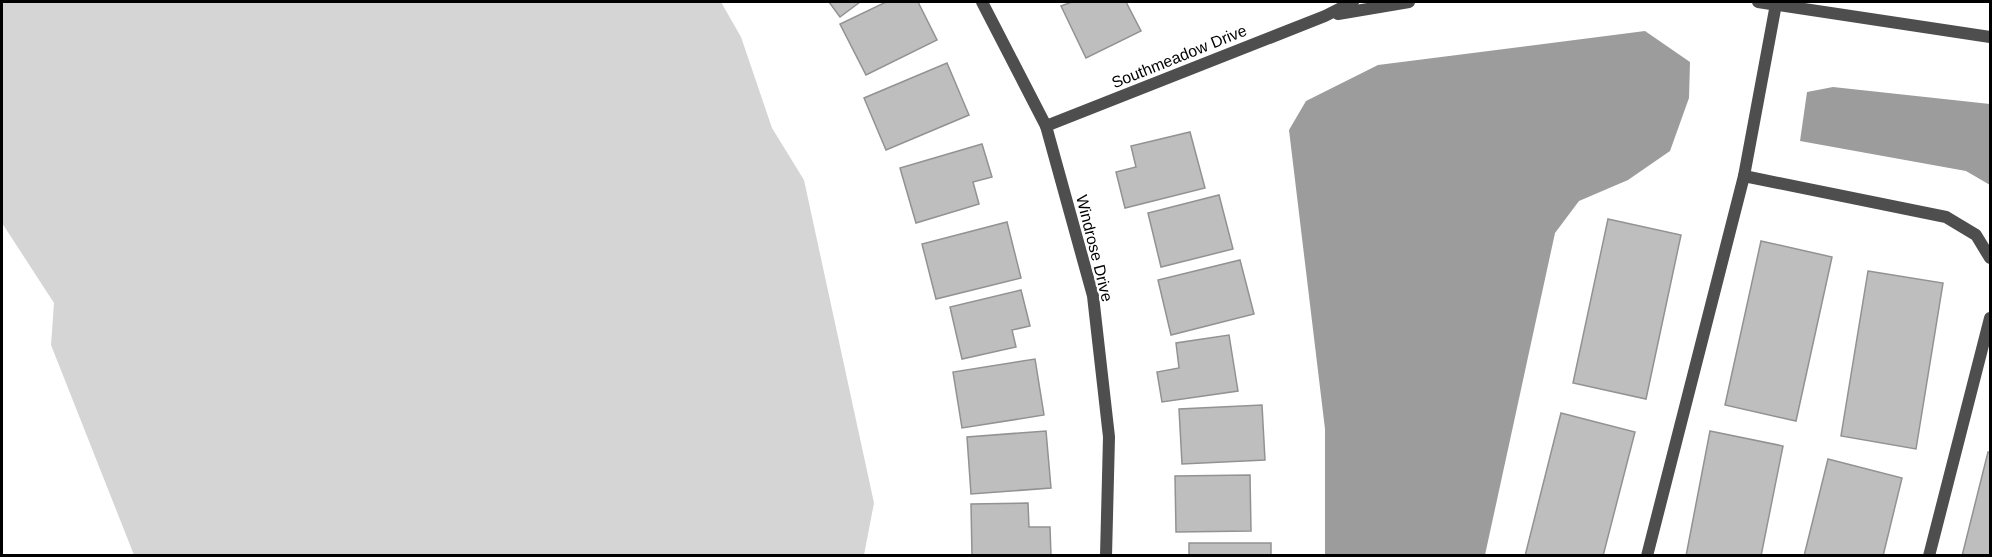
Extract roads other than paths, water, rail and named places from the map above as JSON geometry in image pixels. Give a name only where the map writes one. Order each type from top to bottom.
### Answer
[{"type":"street","name":"Windrose Drive","points":[[982,2],[1046,126],[1093,296],[1109,437],[1106,555]]},
{"type":"street","name":"Southmeadow Drive","points":[[1046,126],[1325,16],[1353,2]]},
{"type":"street","name":"Southmeadow Drive","points":[[1325,16],[1409,2]]},
{"type":"street","points":[[1758,2],[1777,3],[1990,37]]},
{"type":"street","points":[[1647,555],[1744,176],[1777,3]]},
{"type":"street","points":[[1744,176],[1946,217],[1977,235],[1990,258]]},
{"type":"street","points":[[1929,555],[1990,318]]}]
